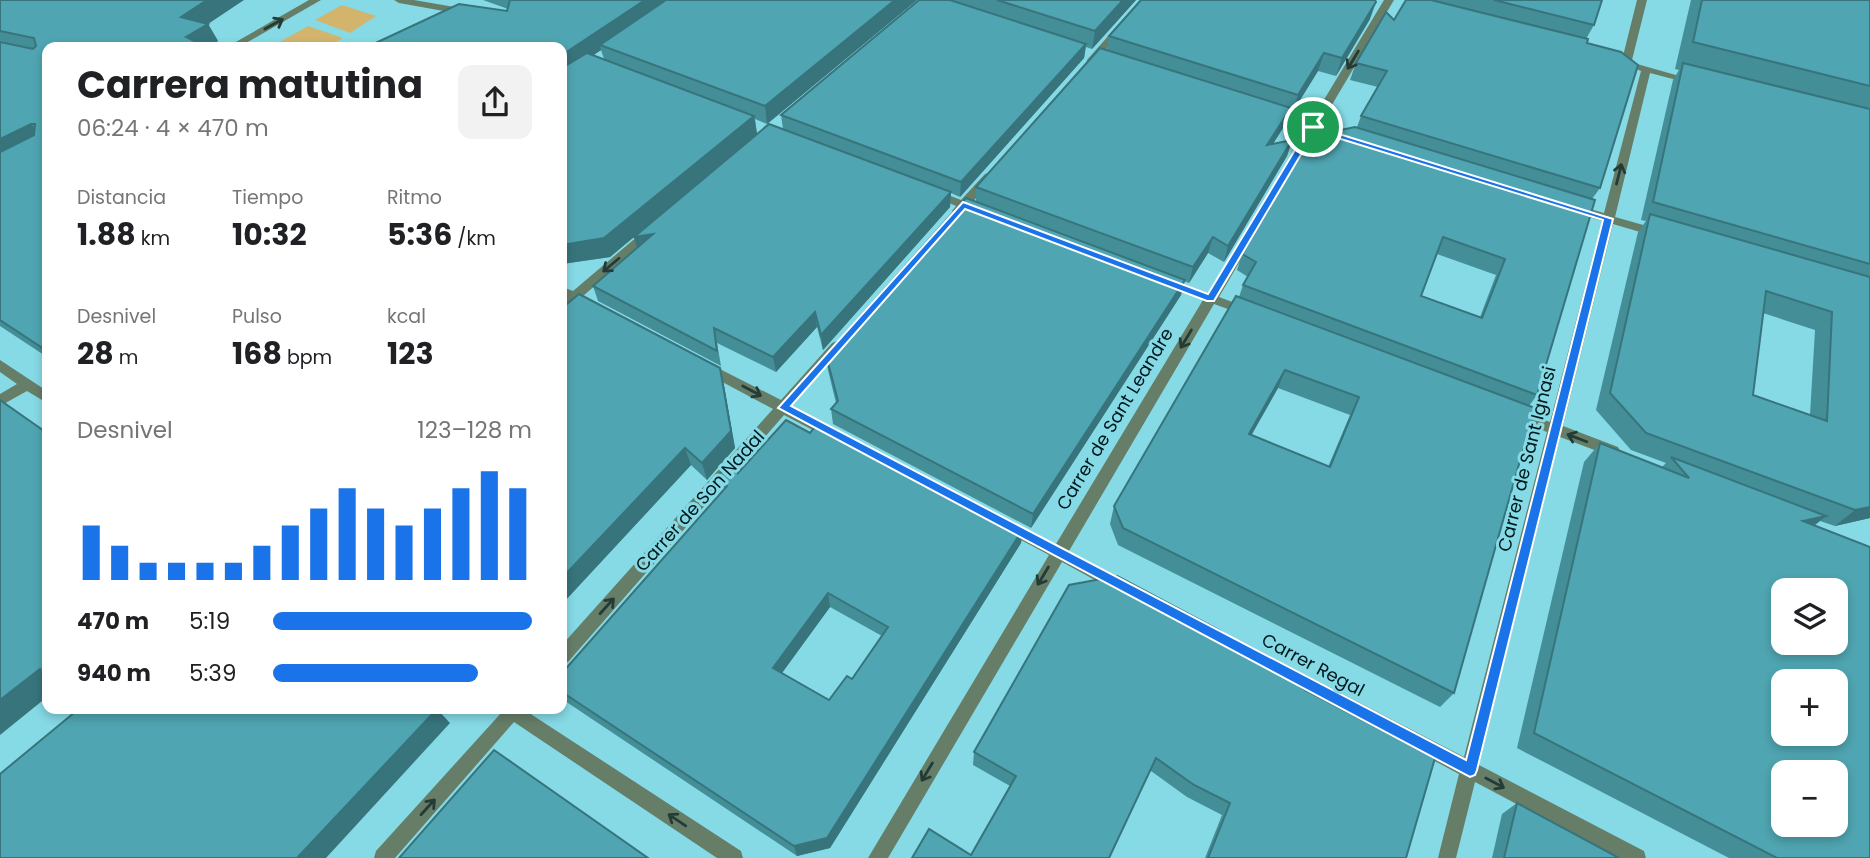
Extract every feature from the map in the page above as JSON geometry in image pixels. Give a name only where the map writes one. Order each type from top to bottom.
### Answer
[{"type":"street","points":[[241,42],[316,0]]},
{"type":"street","points":[[399,0],[476,14]]},
{"type":"street","points":[[1077,77],[1145,0]]},
{"type":"street","points":[[1626,64],[1642,0]]},
{"type":"street","name":"Carrer de Sant Leandre","points":[[877,858],[1057,552],[1390,2]]},
{"type":"street","points":[[1613,61],[1699,82]]},
{"type":"street","name":"Carrer de Sant Ignasi","points":[[1447,858],[1646,69]]},
{"type":"street","points":[[1262,111],[1352,139]]},
{"type":"street","points":[[945,225],[998,165]]},
{"type":"street","points":[[925,190],[989,215]]},
{"type":"street","points":[[1569,206],[1674,237]]},
{"type":"street","points":[[567,297],[656,227]]},
{"type":"street","points":[[1146,274],[1262,318]]},
{"type":"street","points":[[567,298],[611,316]]},
{"type":"street","name":"Carrer de Son Nadal","points":[[567,651],[846,337]]},
{"type":"street","points":[[697,362],[843,439]]},
{"type":"street","points":[[0,365],[42,394]]},
{"type":"street","points":[[0,401],[27,384]]},
{"type":"street","points":[[1503,409],[1630,457]]},
{"type":"street","points":[[986,514],[1130,590]]},
{"type":"street","name":"Carrer Regal","points":[[1227,642],[1637,858]]},
{"type":"street","points":[[383,858],[509,714]]},
{"type":"street","points":[[518,714],[734,858]]},
{"type":"shaded area","points":[[342,5],[376,16],[350,33],[315,20]]},
{"type":"shaded area","points":[[308,26],[343,38],[336,42],[280,42]]},
{"type":"building","points":[[0,0],[207,0],[181,17],[208,24],[186,37],[196,42],[42,42],[42,348],[0,320],[0,152],[34,135],[35,124],[0,139],[0,42],[33,49],[36,46],[34,38],[0,31]]},
{"type":"building","points":[[510,0],[645,0],[567,52],[567,42],[378,42],[459,4],[507,11]]},
{"type":"building","points":[[666,0],[895,0],[765,106],[600,45]]},
{"type":"building","points":[[919,0],[950,0],[1086,44],[961,182],[781,115]]},
{"type":"building","points":[[997,0],[1123,0],[1095,31]]},
{"type":"building","points":[[1141,0],[1376,2],[1342,58],[1324,53],[1298,95],[1109,36]]},
{"type":"building","points":[[1406,0],[1431,0],[1588,39],[1587,43],[1621,52],[1638,65],[1600,188],[1361,116],[1387,71],[1356,63],[1386,12],[1394,20]]},
{"type":"building","points":[[1494,0],[1602,0],[1594,25]]},
{"type":"building","points":[[1702,0],[1870,0],[1870,86],[1693,42]]},
{"type":"building","points":[[1100,48],[1291,108],[1267,145],[1292,140],[1228,246],[1213,237],[1193,267],[976,187]]},
{"type":"building","points":[[587,53],[754,116],[604,238],[567,244],[567,65]]},
{"type":"building","points":[[1683,63],[1870,109],[1870,264],[1653,202]]},
{"type":"building","points":[[769,124],[951,192],[821,335],[815,312],[773,357],[714,328],[717,351],[593,286],[653,234],[634,237]]},
{"type":"building","points":[[1355,127],[1595,200],[1537,395],[1243,285],[1256,262],[1242,254],[1312,136]],"holes":[[[1443,237],[1505,259],[1482,318],[1421,296]]]},
{"type":"building","points":[[966,198],[1185,280],[1033,514],[831,409],[838,401],[826,355]]},
{"type":"building","points":[[1650,214],[1870,277],[1870,507],[1855,510],[1646,433],[1610,393]],"holes":[[[1766,291],[1832,312],[1827,421],[1753,395]]]},
{"type":"building","points":[[579,294],[720,368],[731,431],[702,463],[685,448],[567,573],[567,304]]},
{"type":"building","points":[[1236,296],[1535,408],[1454,693],[1123,528],[1114,506]],"holes":[[[1285,370],[1359,397],[1330,467],[1249,434]]]},
{"type":"building","points":[[0,400],[42,429],[42,672],[40,669],[0,700]]},
{"type":"building","points":[[786,420],[810,433],[819,422],[1023,529],[827,838],[794,846],[567,695],[567,667],[727,486],[717,477],[735,456],[738,473]],"holes":[[[828,593],[888,627],[852,679],[847,676],[829,700],[773,668]]]},
{"type":"building","points":[[1600,443],[1689,478],[1671,457],[1826,516],[1803,521],[1870,547],[1870,858],[1777,858],[1534,733]]},
{"type":"building","points":[[1117,576],[1219,630],[1305,690],[1435,758],[1406,858],[1208,858],[1230,803],[1194,785],[1156,758],[1109,858],[912,858],[929,829],[971,855],[1016,776],[974,752],[1069,585]]},
{"type":"building","points":[[73,714],[432,714],[297,858],[0,858],[0,774]]},
{"type":"building","points":[[494,750],[648,858],[399,858]]},
{"type":"building","points":[[1517,803],[1619,858],[1504,858]]},
{"type":"route","points":[[1313,127],[1608,219],[1470,770],[783,408],[963,205],[1211,299],[1313,127]]}]
